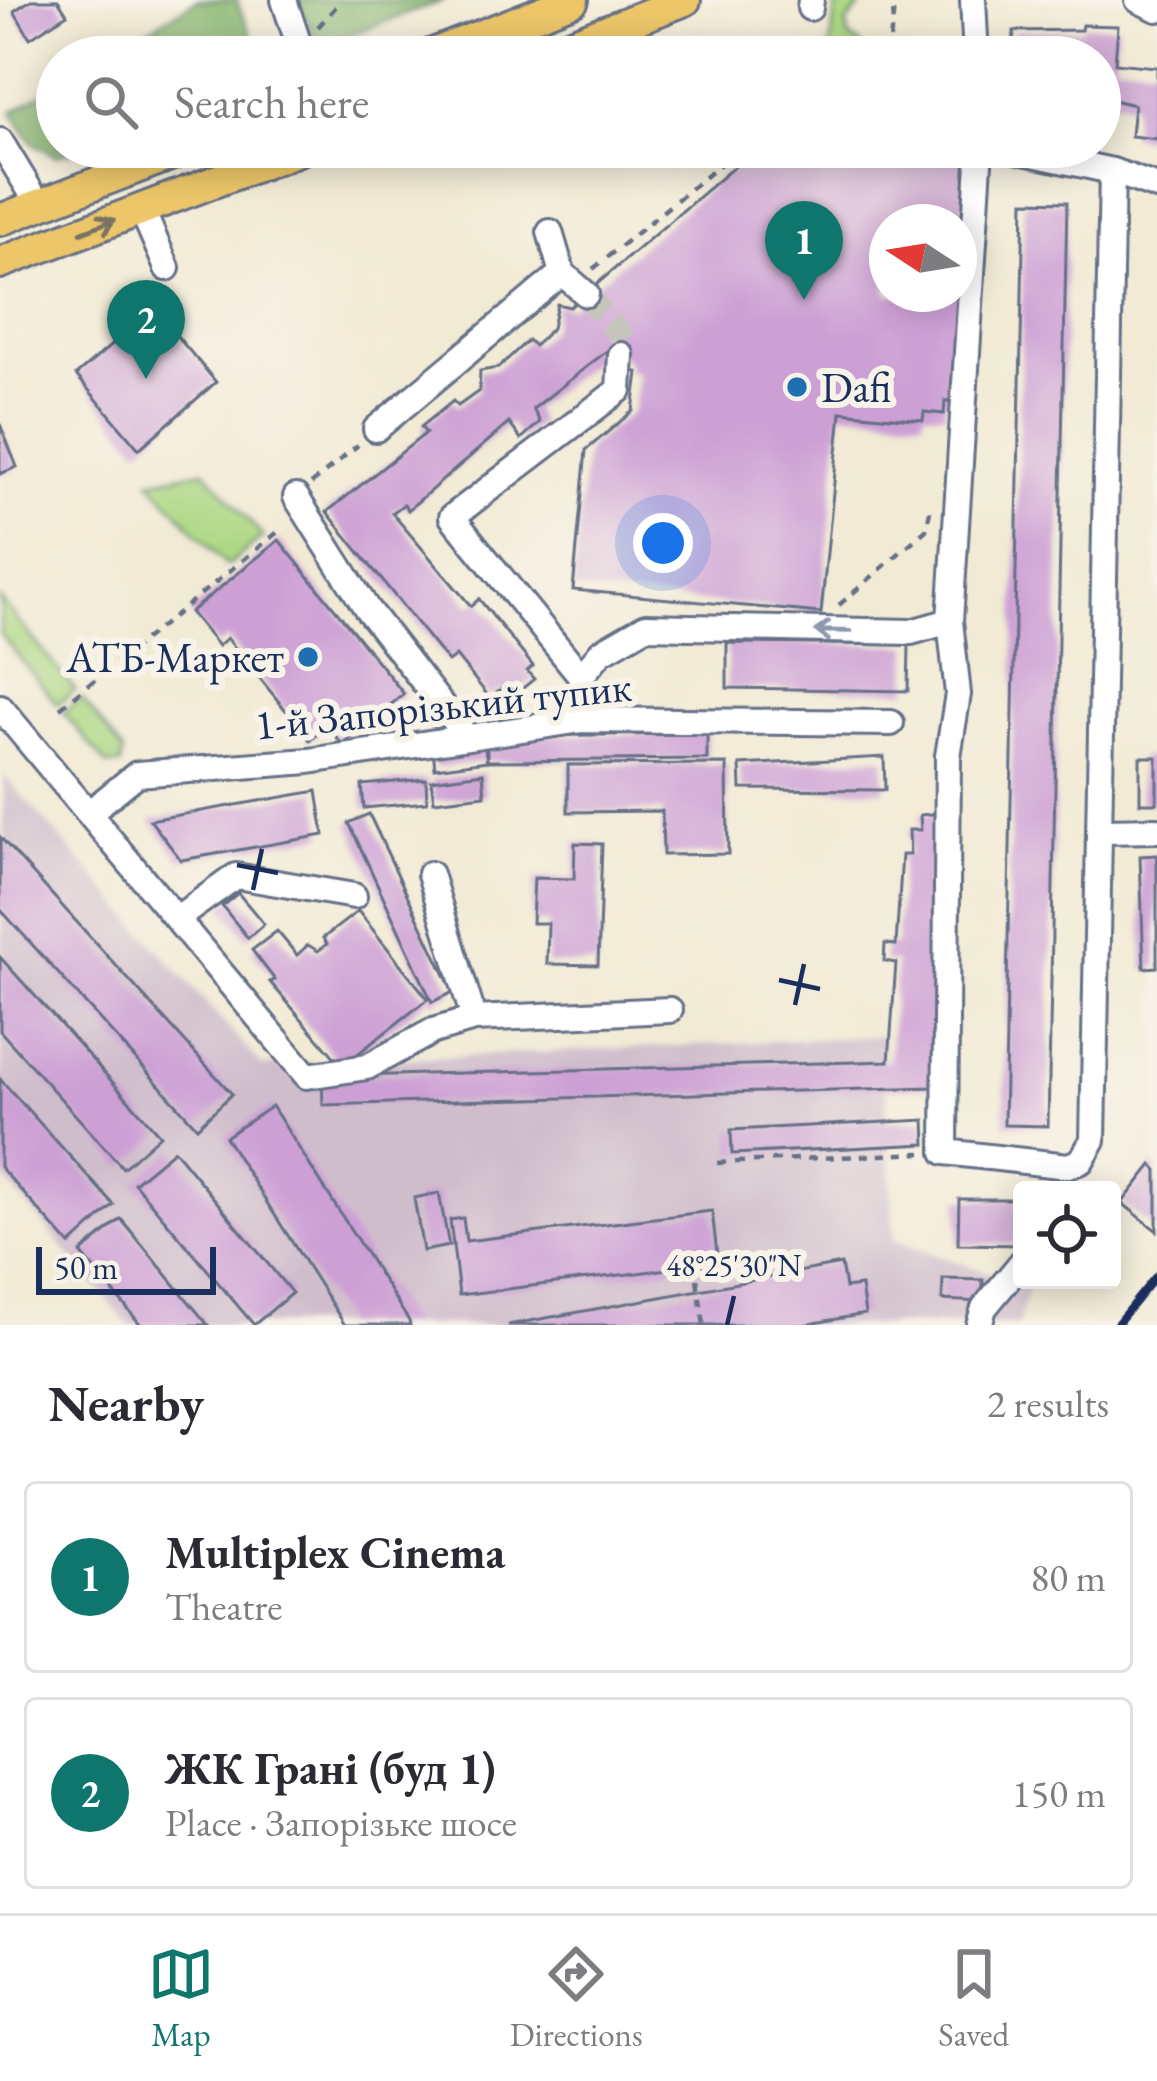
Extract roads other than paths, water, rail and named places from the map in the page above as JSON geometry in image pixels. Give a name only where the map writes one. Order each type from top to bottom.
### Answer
[{"type":"main road","points":[[480,36],[573,0]]},
{"type":"main road","points":[[592,36],[685,0]]},
{"type":"main road","points":[[0,220],[136,168]]},
{"type":"main road","points":[[0,263],[251,168]]},
{"type":"street","points":[[284,0],[296,36]]},
{"type":"street","points":[[973,0],[975,36]]},
{"type":"street","points":[[1138,0],[1157,9]]},
{"type":"street","points":[[0,141],[39,205]]},
{"type":"street","points":[[978,168],[942,624],[958,694],[948,756],[945,1152],[1067,1166],[1081,1161],[1093,1140],[1103,830],[1112,171]]},
{"type":"street","points":[[1098,168],[1157,187]]},
{"type":"street","points":[[142,210],[167,268]]},
{"type":"street","points":[[376,429],[575,283],[550,232]]},
{"type":"street","points":[[582,720],[581,676],[452,517],[619,390],[621,355]]},
{"type":"street","points":[[296,497],[367,609],[464,734]]},
{"type":"street","points":[[581,676],[601,652],[646,626],[911,632],[942,624]]},
{"type":"street","points":[[0,707],[12,738],[89,813],[307,1076],[367,1067],[433,1031],[474,1019],[670,1010]]},
{"type":"street","name":"1-й Запорізький тупик","points":[[89,813],[137,774],[309,761],[464,734],[582,720],[891,723]]},
{"type":"street","points":[[1103,830],[1157,830]]},
{"type":"street","points":[[430,874],[474,1019]]},
{"type":"street","points":[[178,917],[236,876],[354,896]]},
{"type":"street","points":[[1038,1181],[1039,1163]]},
{"type":"street","points":[[979,1325],[984,1308],[1013,1273]]},
{"type":"tunnel","points":[[586,294],[625,341],[621,355]]},
{"type":"railway","points":[[1116,1325],[1157,1275]]},
{"type":"place","name":"Multiplex Cinema","points":[[804,300]]},
{"type":"place","name":"ЖК Грані (буд 1)","points":[[146,379]]},
{"type":"place","name":"Dafi","points":[[797,387]]},
{"type":"place","name":"АТБ-Маркет","points":[[308,657]]}]
